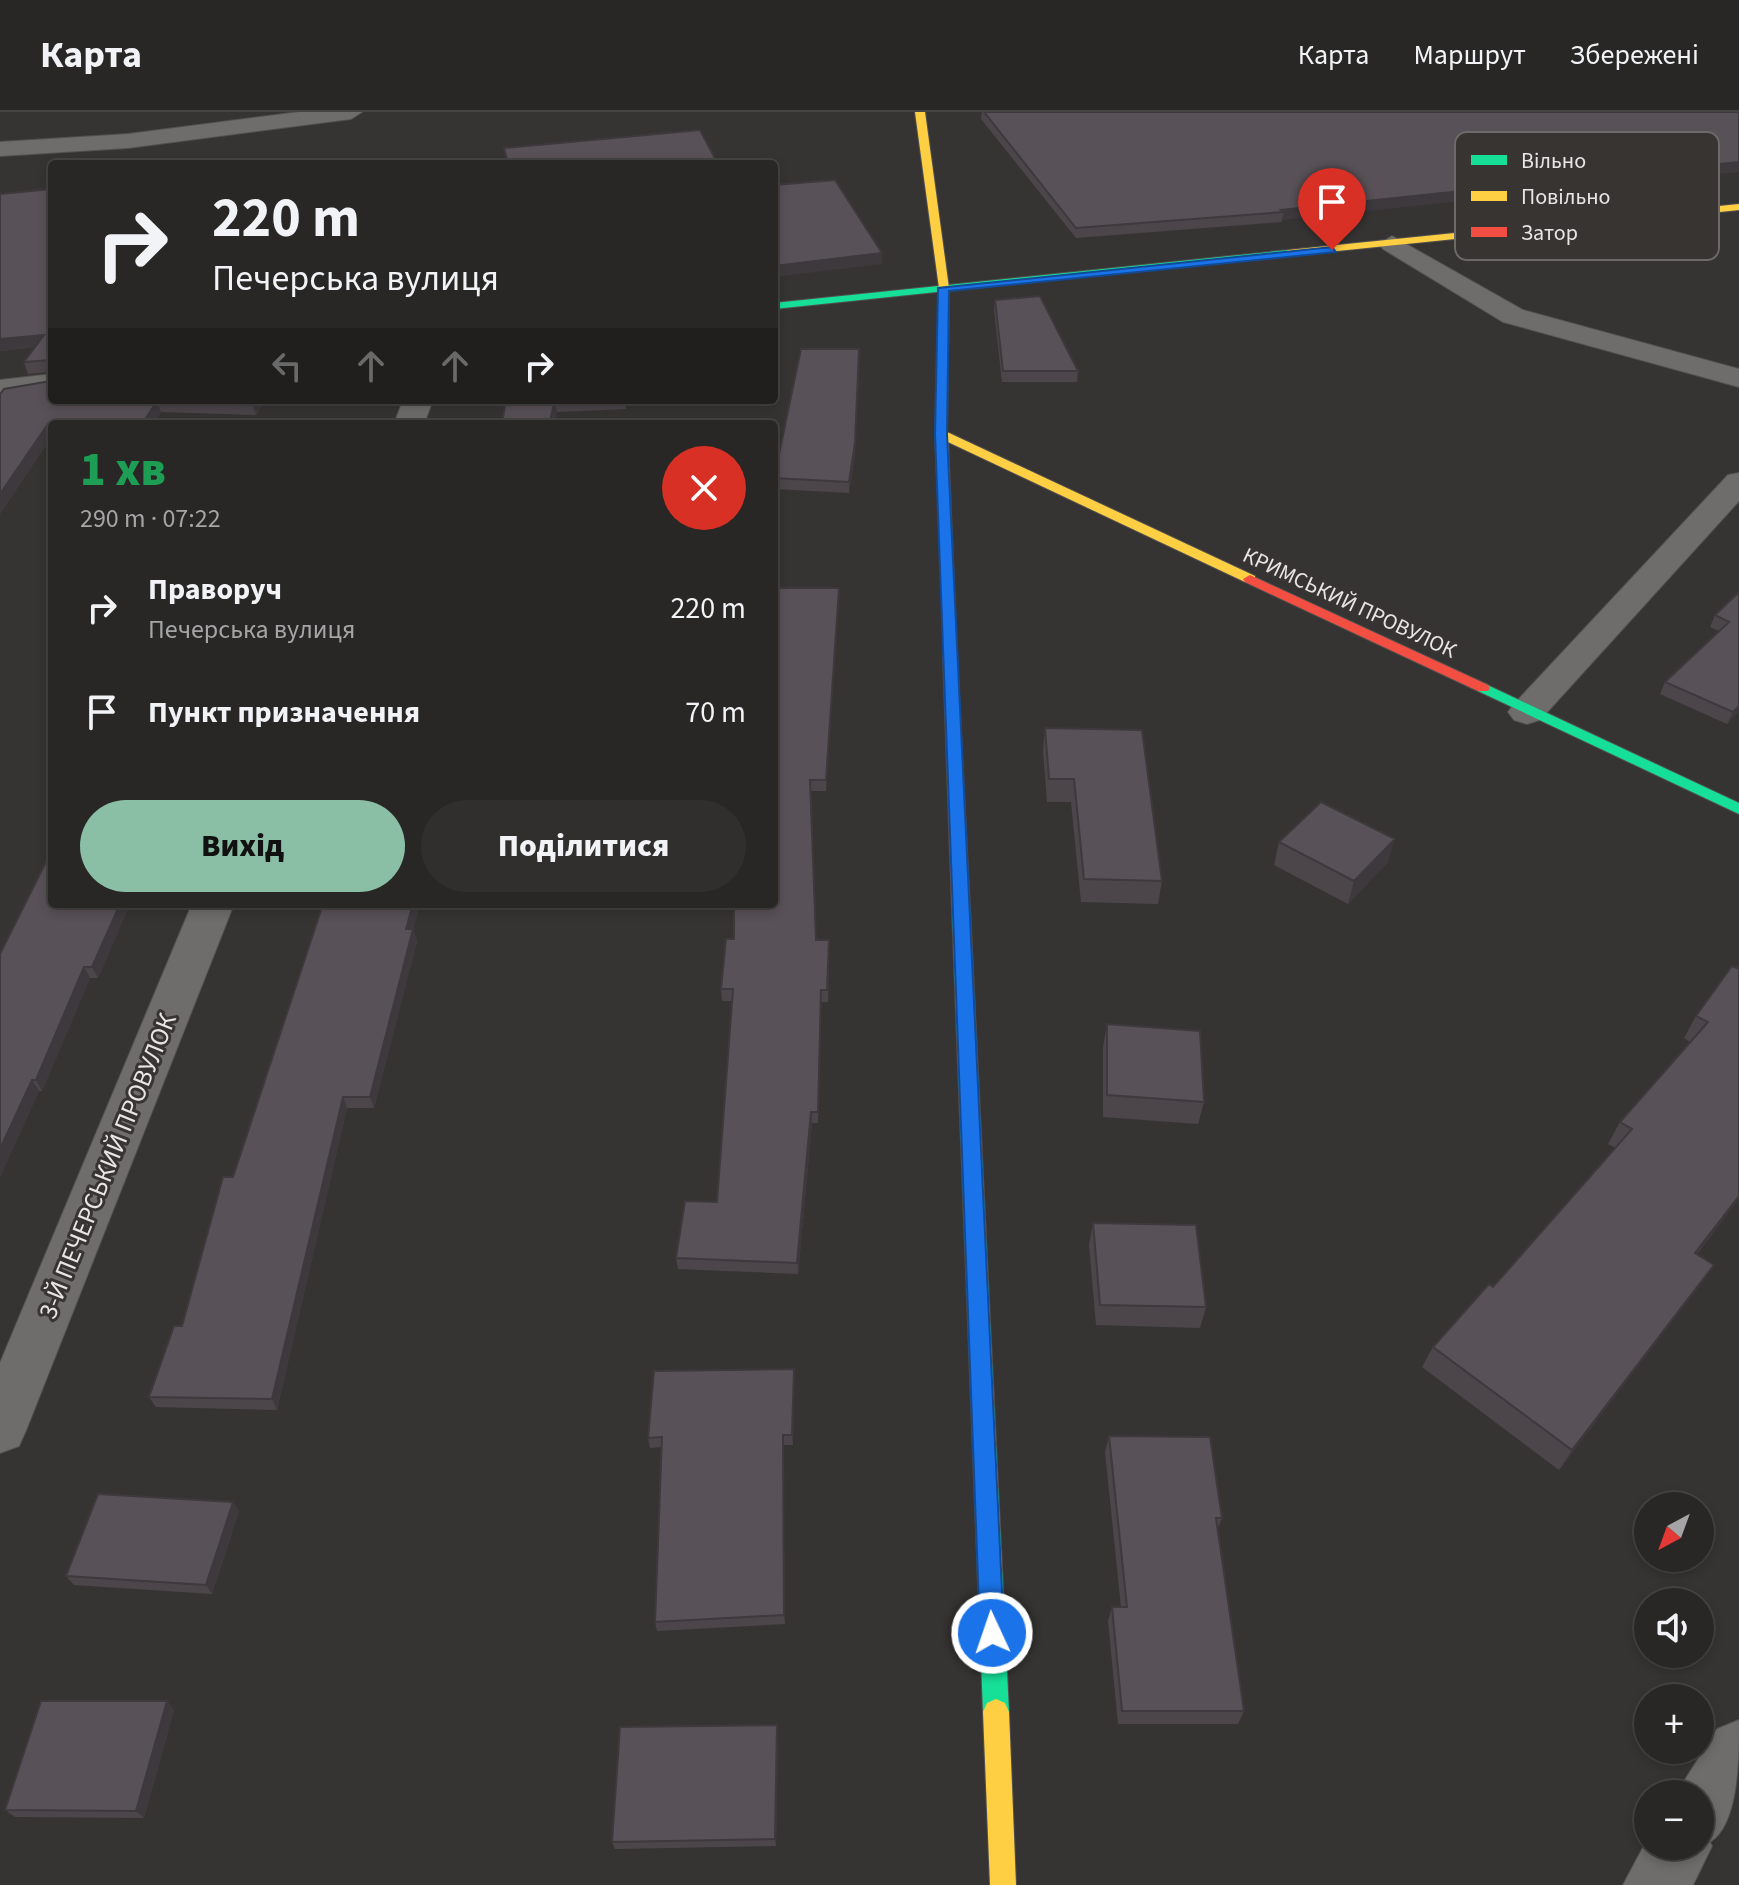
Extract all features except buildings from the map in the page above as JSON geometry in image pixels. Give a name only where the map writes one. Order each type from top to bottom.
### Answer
[{"type":"street","points":[[0,149],[128,141],[351,112]]},
{"type":"street","points":[[920,112],[944,288],[941,434],[1003,1885]]},
{"type":"street","points":[[1719,209],[1739,207]]},
{"type":"street","points":[[778,306],[1455,237]]},
{"type":"street","points":[[1392,244],[1513,316],[1739,378]]},
{"type":"street","points":[[0,389],[48,383]]},
{"type":"street","name":"КРИМСЬКИЙ ПРОВУЛОК","points":[[941,434],[1739,809]]},
{"type":"street","points":[[1527,712],[1739,482]]},
{"type":"street","name":"3-Й ПЕЧЕРСЬКИЙ ПРОВУЛОК","points":[[0,1428],[211,908]]},
{"type":"street","points":[[1714,1791],[1739,1751]]},
{"type":"street","points":[[1656,1885],[1671,1860]]},
{"type":"traffic: fast","points":[[778,306],[1288,253]]},
{"type":"traffic: fast","points":[[1483,688],[1739,809]]},
{"type":"traffic: fast","points":[[961,909],[996,1712]]},
{"type":"traffic: slow","points":[[920,112],[944,288],[941,434],[950,655]]},
{"type":"traffic: slow","points":[[1719,209],[1739,207]]},
{"type":"traffic: slow","points":[[1288,253],[1455,236]]},
{"type":"traffic: slow","points":[[941,434],[1250,579]]},
{"type":"traffic: slow","points":[[996,1712],[1003,1885]]},
{"type":"traffic: jam","points":[[1250,579],[1483,688]]},
{"type":"traffic: jam","points":[[950,655],[961,909]]},
{"type":"route","points":[[992,1633],[941,434],[944,288],[1332,250]]}]
